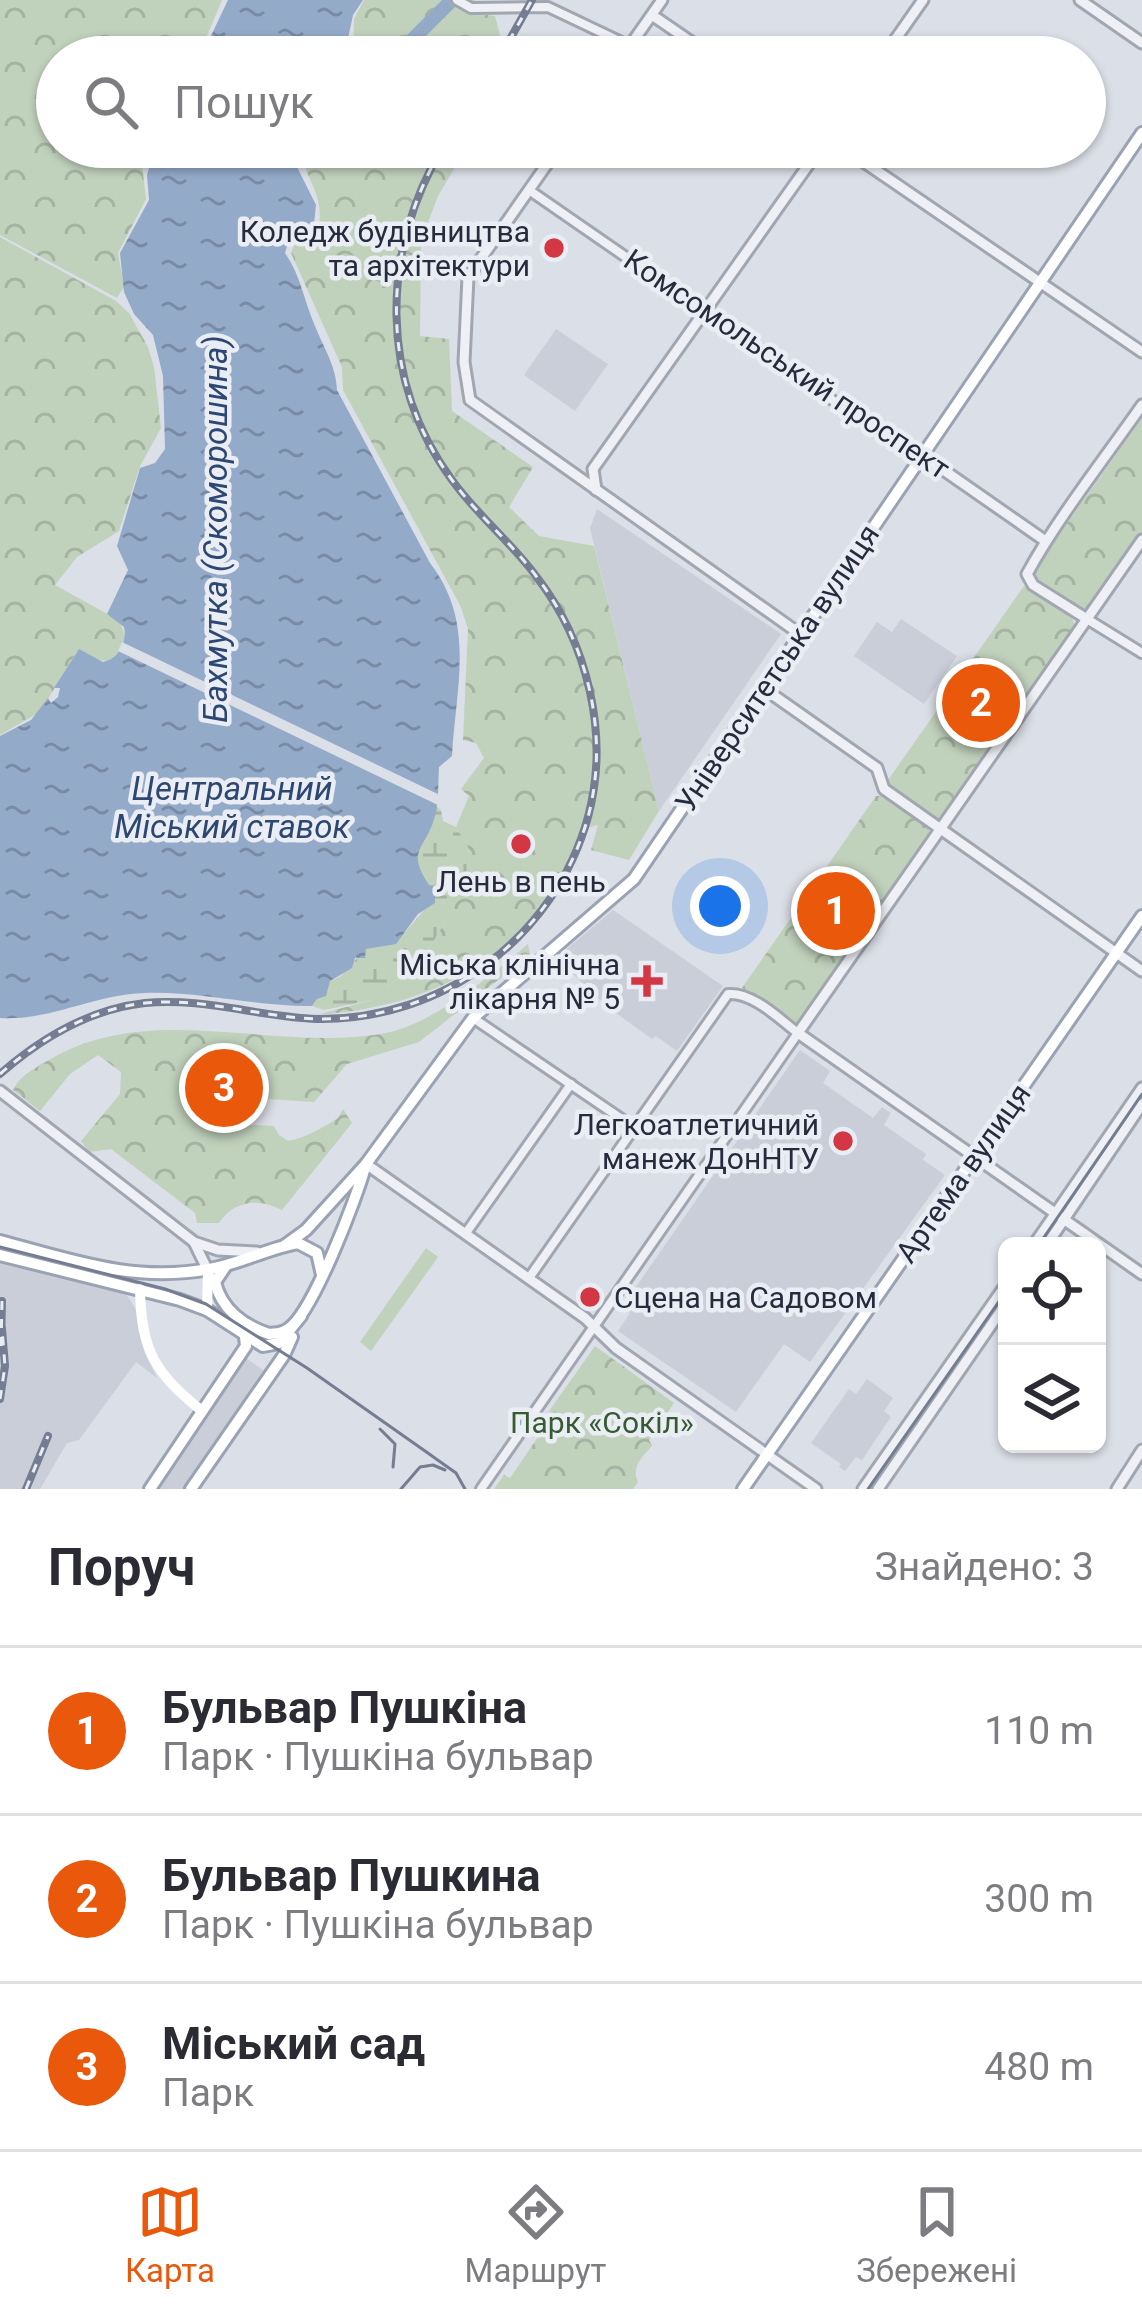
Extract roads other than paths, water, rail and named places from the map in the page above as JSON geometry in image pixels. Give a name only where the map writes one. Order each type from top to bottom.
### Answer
[{"type":"main road","name":"Університетська вулиця","points":[[270,1250],[306,1230],[366,1164],[473,1018],[634,879],[1142,133]]},
{"type":"main road","name":"Артема вулиця","points":[[743,1489],[1142,916]]},
{"type":"main road","name":"Університетська вулиця","points":[[322,1275],[366,1164]]},
{"type":"main road","points":[[0,1241],[154,1276],[208,1270],[270,1250],[308,1246],[317,1253],[322,1275],[280,1359],[190,1489]]},
{"type":"main road","points":[[0,1256],[207,1310],[271,1347],[286,1338],[301,1316]]},
{"type":"main road","points":[[226,1265],[216,1276],[223,1305],[257,1330],[281,1332],[301,1316]]},
{"type":"main road","points":[[207,1310],[208,1270]]},
{"type":"main road","points":[[140,1289],[154,1364],[161,1376],[202,1411]]},
{"type":"main road","points":[[149,1489],[246,1346],[245,1336]]},
{"type":"street","points":[[637,36],[662,0]]},
{"type":"street","points":[[898,36],[923,0]]},
{"type":"street","points":[[1080,0],[1142,43]]},
{"type":"street","points":[[458,1],[471,8],[548,7],[609,36]]},
{"type":"street","points":[[652,15],[682,36]]},
{"type":"street","points":[[544,168],[468,277],[464,362],[468,394],[475,405],[800,634]]},
{"type":"street","points":[[576,476],[593,470],[805,168]]},
{"type":"street","points":[[873,168],[1142,352]]},
{"type":"street","name":"Комсомольський проспект","points":[[529,190],[906,451],[922,455],[1044,540]]},
{"type":"street","points":[[1142,405],[1064,520],[1044,540],[1027,574],[1033,585],[1142,653]]},
{"type":"street","points":[[593,470],[596,490]]},
{"type":"street","points":[[481,1489],[1142,540]]},
{"type":"street","points":[[763,688],[877,767],[884,789],[1142,971]]},
{"type":"street","points":[[529,1277],[723,1000],[733,993],[752,1000],[1142,1274]]},
{"type":"street","points":[[473,1018],[635,1128]]},
{"type":"street","points":[[466,1233],[572,1084]]},
{"type":"street","points":[[1050,1237],[1142,1088]]},
{"type":"street","points":[[4,1094],[194,1242],[218,1250],[270,1250]]},
{"type":"street","points":[[1041,1237],[1142,1104]]},
{"type":"street","points":[[366,1164],[529,1277],[616,1348],[816,1489]]},
{"type":"street","points":[[194,1242],[216,1290]]},
{"type":"street","points":[[177,1274],[192,1264],[194,1242]]},
{"type":"street","points":[[863,1489],[998,1296]]},
{"type":"street","points":[[878,1489],[998,1315]]},
{"type":"street","points":[[1117,1489],[1142,1450]]},
{"type":"water","points":[[228,0],[363,0],[353,15],[348,36],[211,36]]},
{"type":"water","name":"Центральний Міський ставок","points":[[149,168],[298,168],[316,205],[314,224],[289,240],[285,253],[332,365],[337,390],[444,586],[458,632],[452,756],[439,767],[435,816],[418,856],[422,873],[435,886],[435,903],[418,914],[396,944],[366,949],[365,958],[355,958],[352,968],[330,981],[326,996],[312,1006],[145,993],[37,1016],[0,1018],[0,736],[31,720],[48,698],[51,703],[58,697],[60,688],[54,688],[79,649],[103,662],[121,649],[124,627],[107,614],[128,570],[117,546],[140,468],[155,463],[165,449],[163,376],[153,335],[134,314],[124,292],[120,253],[149,200]]},
{"type":"waterway","name":"Бахмутка (Скоморошина)","points":[[416,36],[452,0]]},
{"type":"tram line","points":[[1044,1237],[1142,1094]]},
{"type":"tram line","points":[[0,1247],[206,1304],[456,1473],[465,1489]]},
{"type":"tram line","points":[[868,1489],[998,1303]]},
{"type":"tram line","points":[[380,1429],[395,1444],[393,1467]]},
{"type":"tram line","points":[[401,1489],[420,1467],[445,1470]]},
{"type":"railway","points":[[512,36],[532,0]]},
{"type":"railway","points":[[0,1074],[67,1028],[125,1006],[187,1003],[317,1019],[363,1016],[408,1005],[449,988],[487,964],[521,934],[572,860],[588,817],[596,754],[595,722],[581,660],[536,576],[462,493],[428,442],[400,359],[399,272],[408,229],[432,168]]},
{"type":"railway","points":[[1,1346],[2,1301]]},
{"type":"railway","points":[[0,1399],[5,1366],[2,1329]]},
{"type":"railway","points":[[26,1489],[48,1436]]},
{"type":"place","name":"Коледж будівництва та архітектури","points":[[554,248]]},
{"type":"place","name":"Бульвар Пушкина","points":[[981,703]]},
{"type":"place","name":"Лень в пень","points":[[521,844]]},
{"type":"place","name":"Бульвар Пушкіна","points":[[836,911]]},
{"type":"place","name":"Міська клінічна лікарня № 5","points":[[647,981]]},
{"type":"place","name":"Міський сад","points":[[224,1088]]},
{"type":"place","name":"Легкоатлетичний манеж ДонНТУ","points":[[843,1141]]},
{"type":"place","name":"Сцена на Садовом","points":[[590,1297]]},
{"type":"park label","name":"Парк «Сокіл»","points":[[602,1422]]}]
